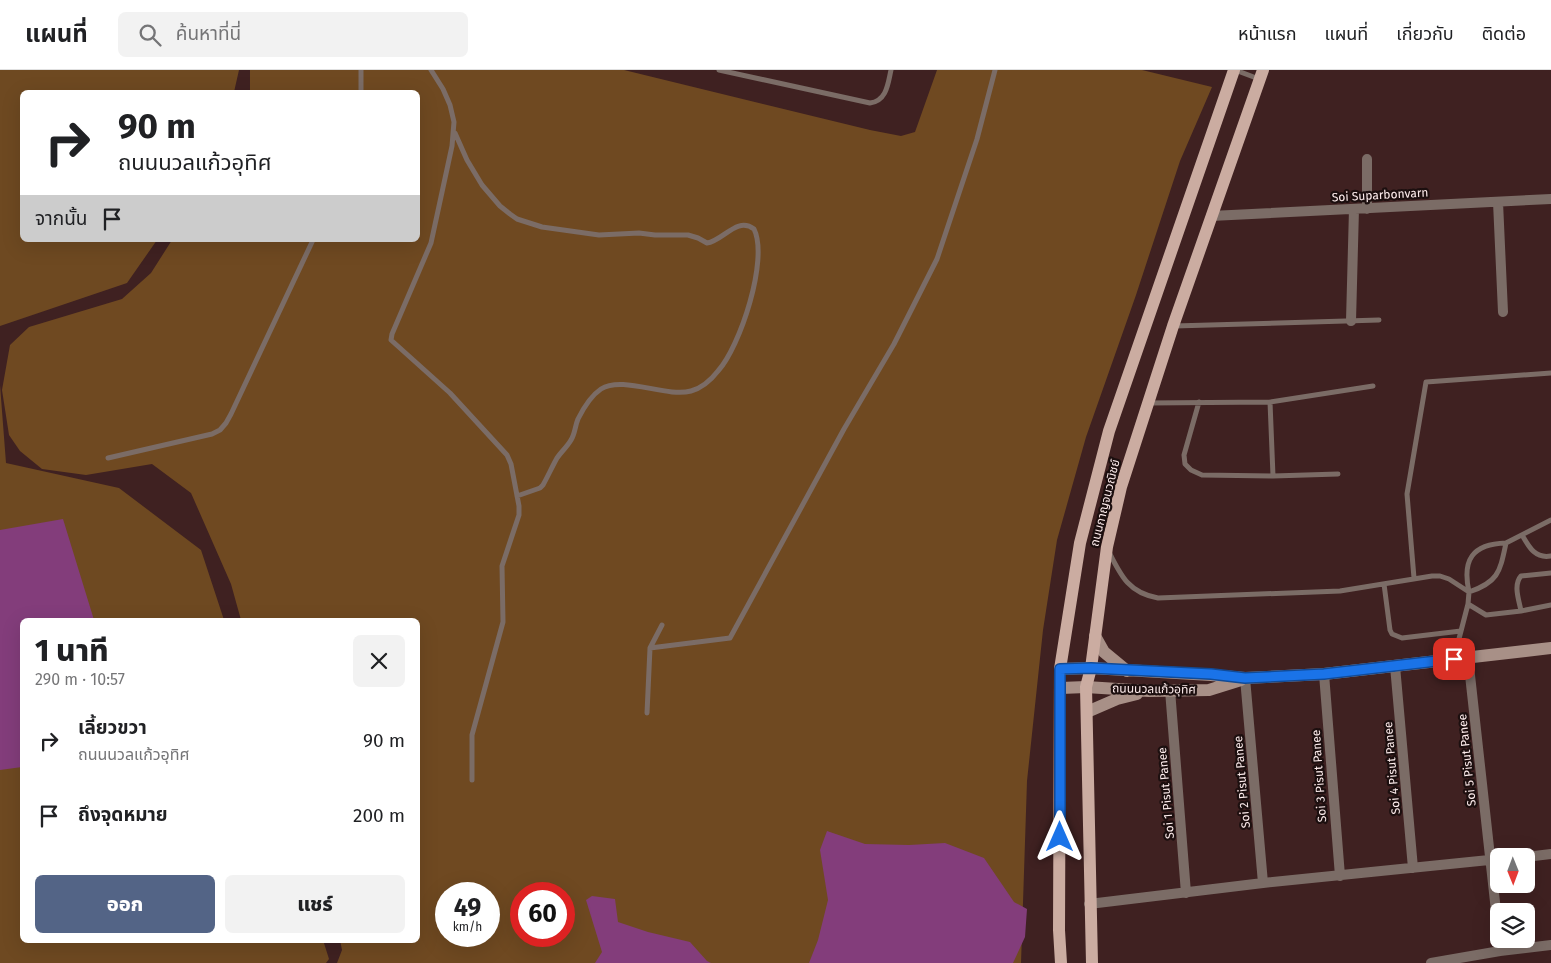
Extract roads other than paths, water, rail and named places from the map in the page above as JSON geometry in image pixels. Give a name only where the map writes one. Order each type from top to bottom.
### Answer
[{"type":"main road","name":"ถนนกาญจนวณิชย์","points":[[1061,963],[1059,930],[1060,669],[1080,543],[1109,431],[1235,70]]},
{"type":"main road","name":"ถนนกาญจนวณิชย์","points":[[1092,963],[1086,687],[1091,668],[1106,547],[1121,486],[1148,402],[1261,75]]},
{"type":"street","points":[[1367,159],[1367,208]]},
{"type":"street","name":"Soi Suparbonvarn","points":[[1211,216],[1551,199]]},
{"type":"street","points":[[1498,202],[1503,312]]},
{"type":"street","points":[[1351,321],[1354,209]]},
{"type":"street","points":[[1095,636],[1104,652],[1127,671]]},
{"type":"street","name":"ถนนนวลแก้วอุทิศ","points":[[1060,669],[1091,668],[1211,674],[1245,678],[1324,674],[1551,648]]},
{"type":"street","name":"Soi 5 Pisut Panee","points":[[1468,657],[1492,848]]},
{"type":"street","name":"Soi 4 Pisut Panee","points":[[1395,666],[1413,868]]},
{"type":"street","name":"Soi 3 Pisut Panee","points":[[1324,674],[1340,876]]},
{"type":"street","name":"ถนนนวลแก้วอุทิศ","points":[[1061,688],[1086,687],[1149,691],[1208,690],[1245,678]]},
{"type":"street","name":"Soi 2 Pisut Panee","points":[[1245,678],[1263,883]]},
{"type":"street","name":"Soi 1 Pisut Panee","points":[[1170,690],[1186,893]]},
{"type":"street","points":[[1087,712],[1117,699],[1149,691]]},
{"type":"street","points":[[1535,856],[1551,854]]},
{"type":"street","points":[[1090,904],[1263,883],[1490,860]]},
{"type":"street","points":[[1431,963],[1500,951],[1551,945]]},
{"type":"lane","points":[[361,70],[361,90]]},
{"type":"lane","points":[[431,70],[446,93],[452,112],[454,122],[452,146],[431,243],[392,334],[392,340],[450,393],[507,455],[511,464],[520,516],[502,566],[503,622],[472,735],[472,780]]},
{"type":"lane","points":[[719,70],[870,104],[879,101],[884,96],[891,70]]},
{"type":"lane","points":[[650,648],[730,638],[834,447],[894,344],[937,260],[978,139],[996,70]]},
{"type":"lane","points":[[1235,70],[1261,75]]},
{"type":"lane","points":[[454,130],[467,160],[494,200],[510,214],[533,225],[599,235],[639,233],[688,235],[707,243],[712,242],[736,227],[744,225],[751,227],[757,236],[759,258],[754,286],[734,343],[719,371],[703,386],[686,392],[628,386],[602,388],[591,399],[578,419],[572,438],[557,458],[543,485],[540,488],[517,496]]},
{"type":"lane","points":[[108,458],[212,434],[220,430],[226,423],[312,242]]},
{"type":"lane","points":[[1173,326],[1379,320]]},
{"type":"lane","points":[[1414,578],[1407,494],[1426,382],[1551,373]]},
{"type":"lane","points":[[1148,402],[1270,402],[1373,386]]},
{"type":"lane","points":[[1199,402],[1184,455],[1185,464],[1191,470],[1202,475],[1273,476],[1338,474]]},
{"type":"lane","points":[[1270,402],[1273,476]]},
{"type":"lane","points":[[1454,659],[1468,604],[1467,572],[1474,553],[1479,548],[1488,545],[1506,543],[1551,520]]},
{"type":"lane","points":[[1522,535],[1528,546],[1538,555],[1551,556]]},
{"type":"lane","points":[[1469,592],[1486,585],[1496,576],[1501,567],[1506,543]]},
{"type":"lane","points":[[1106,547],[1119,573],[1135,590],[1147,596],[1158,598],[1340,591],[1414,578],[1440,576],[1450,579],[1469,592]]},
{"type":"lane","points":[[1521,611],[1517,587],[1519,578],[1521,576],[1551,573]]},
{"type":"lane","points":[[1384,584],[1392,634],[1402,638],[1461,631]]},
{"type":"lane","points":[[1468,604],[1486,615],[1551,605]]},
{"type":"lane","points":[[647,714],[650,648],[662,625]]}]
